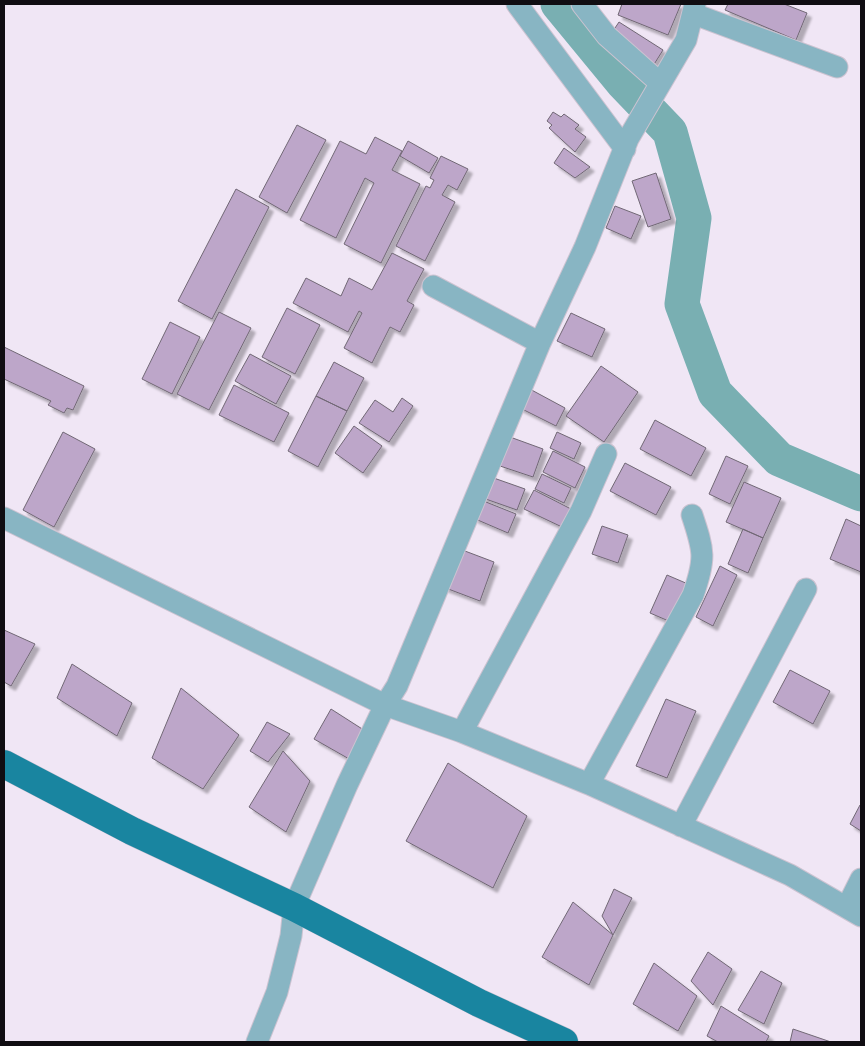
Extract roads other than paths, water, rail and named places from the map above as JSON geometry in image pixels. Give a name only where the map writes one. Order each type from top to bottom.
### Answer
[{"type":"main road","points":[[4,764],[132,831],[294,907],[479,1003],[564,1042]]},
{"type":"street","points":[[517,4],[627,144]]},
{"type":"street","points":[[582,4],[607,36],[657,88]]},
{"type":"street","points":[[257,1042],[277,992],[291,936],[294,907],[385,705],[401,677],[540,342],[585,247],[627,144],[657,88],[686,40],[694,9],[837,67]]},
{"type":"street","points":[[433,286],[540,342]]},
{"type":"street","points":[[462,732],[581,511],[606,454]]},
{"type":"street","points":[[589,784],[693,595],[703,562],[702,546],[692,516]]},
{"type":"street","points":[[4,518],[385,705],[462,732],[589,784],[790,876],[854,911],[861,879]]},
{"type":"street","points":[[682,826],[806,589]]},
{"type":"waterway","points":[[558,4],[623,83],[670,132],[694,218],[682,304],[715,393],[779,459],[861,494]]}]
